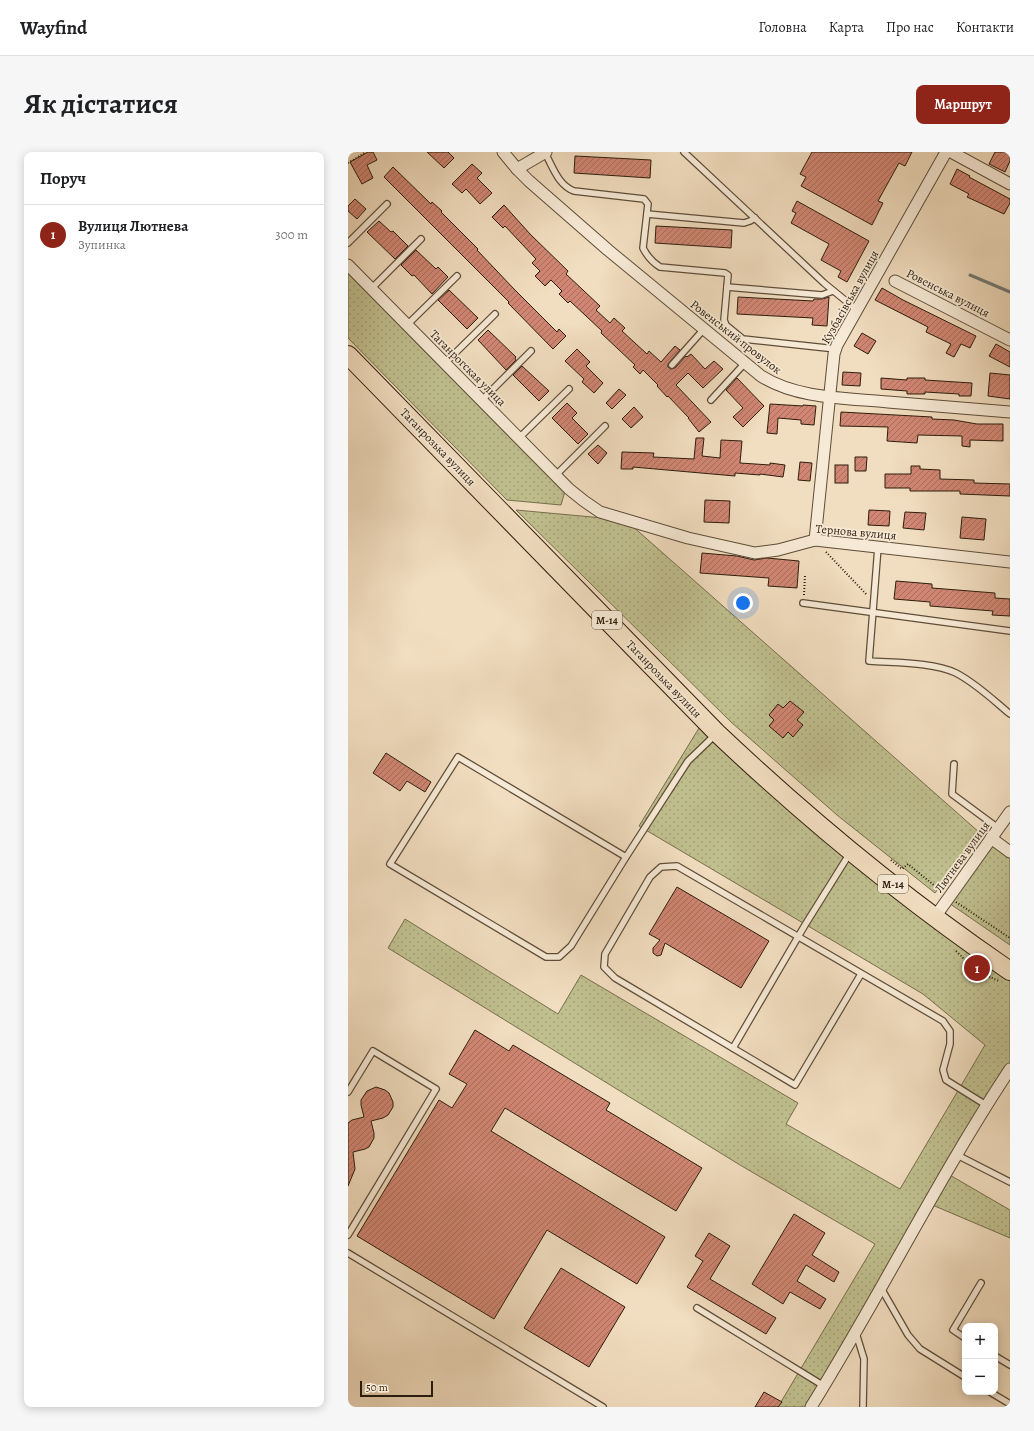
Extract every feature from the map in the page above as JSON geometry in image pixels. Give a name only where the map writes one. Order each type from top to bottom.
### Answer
[{"type":"highway","name":"Таганрозька вулиця","points":[[348,355],[717,733],[779,790],[1006,977]]},
{"type":"street","name":"Ровенський провулок","points":[[503,152],[516,169],[608,250],[761,376],[781,387],[792,391],[829,397],[1010,412]]},
{"type":"street","points":[[516,169],[546,152]]},
{"type":"street","name":"Кузбасівська вулиця","points":[[815,540],[829,397],[836,349],[946,152]]},
{"type":"street","points":[[951,152],[1010,184]]},
{"type":"street","name":"Таганрогская улица","points":[[348,265],[569,489]]},
{"type":"street","name":"Ровенська вулиця","points":[[895,280],[1010,340]]},
{"type":"street","name":"Тернова вулиця","points":[[569,489],[600,512],[726,548],[755,553],[778,550],[815,540],[1010,562]]},
{"type":"street","name":"Лютнева вулиця","points":[[935,917],[1010,812]]},
{"type":"street","points":[[991,838],[1010,852]]},
{"type":"street","points":[[811,1407],[856,1333],[986,1105],[1010,1069]]},
{"type":"lane","points":[[546,152],[560,180],[569,189],[574,191],[644,199],[647,201],[648,204],[643,248],[655,264],[660,267],[725,273],[728,275],[724,320],[726,325],[743,339],[836,349]]},
{"type":"lane","points":[[684,152],[834,291],[857,310]]},
{"type":"lane","points":[[348,243],[387,204]]},
{"type":"lane","points":[[647,214],[744,223],[755,218]]},
{"type":"lane","points":[[371,289],[421,239]]},
{"type":"lane","points":[[407,325],[457,276]]},
{"type":"lane","points":[[727,287],[822,295],[834,291]]},
{"type":"lane","points":[[445,363],[495,314]]},
{"type":"lane","points":[[672,365],[704,330]]},
{"type":"lane","points":[[482,400],[532,351]]},
{"type":"lane","points":[[711,400],[745,363]]},
{"type":"lane","points":[[519,438],[569,389]]},
{"type":"lane","points":[[556,475],[605,426]]},
{"type":"lane","points":[[878,547],[869,661],[936,666],[955,673],[974,683],[1010,714]]},
{"type":"lane","points":[[803,603],[1010,630]]},
{"type":"lane","points":[[626,857],[458,758],[390,864],[546,957],[559,957],[571,946],[688,761],[717,733]]},
{"type":"lane","points":[[954,764],[952,794],[998,828]]},
{"type":"lane","points":[[733,1048],[798,937],[852,851]]},
{"type":"lane","points":[[861,974],[795,1085],[615,978],[604,967],[605,954],[650,877],[661,867],[677,866],[943,1021],[950,1031],[950,1044],[943,1070],[946,1080],[986,1105]]},
{"type":"lane","points":[[348,1092],[373,1050],[436,1089],[348,1235]]},
{"type":"lane","points":[[957,1155],[1010,1182]]},
{"type":"lane","points":[[348,1253],[603,1407]]},
{"type":"lane","points":[[962,1336],[953,1330],[981,1283]]},
{"type":"lane","points":[[881,1288],[908,1335],[920,1349],[962,1375]]},
{"type":"lane","points":[[697,1308],[824,1386]]},
{"type":"lane","points":[[856,1333],[864,1359],[863,1407]]},
{"type":"lane","points":[[998,1358],[1010,1365]]},
{"type":"lane","points":[[995,1395],[1010,1404]]},
{"type":"path","points":[[348,163],[366,152]]},
{"type":"path","points":[[815,540],[873,602]]},
{"type":"path","points":[[803,603],[805,575]]},
{"type":"path","points":[[891,860],[902,869],[908,864],[949,897],[1010,938]]},
{"type":"path","points":[[952,947],[968,963],[984,975],[1006,977]]},
{"type":"shaded area","points":[[348,271],[565,491],[561,505],[507,500],[348,338]]},
{"type":"shaded area","points":[[516,510],[603,518],[630,524],[980,833],[935,893],[837,815],[731,722]]},
{"type":"shaded area","points":[[699,728],[820,836],[1010,978],[1010,1068],[948,1174],[1010,1210],[1010,1238],[930,1204],[812,1407],[778,1407],[875,1244],[740,1165],[388,948],[405,919],[558,1014],[581,975],[798,1103],[786,1124],[900,1189],[985,1045],[923,994],[639,826]]},
{"type":"shaded area","points":[[991,841],[1010,854],[1010,945],[946,901]]},
{"type":"building","points":[[368,152],[373,152],[377,160],[367,165],[373,178],[362,184],[350,162]]},
{"type":"building","points":[[427,152],[448,152],[454,158],[444,168]]},
{"type":"building","points":[[812,152],[912,152],[905,166],[899,163],[878,201],[883,203],[872,225],[801,186],[806,177],[800,174]]},
{"type":"building","points":[[995,152],[1010,152],[1010,161],[1005,172],[989,164]]},
{"type":"building","points":[[575,156],[651,160],[650,178],[574,173]]},
{"type":"building","points":[[472,164],[482,173],[477,178],[492,193],[480,204],[466,189],[462,193],[452,184]]},
{"type":"building","points":[[393,167],[431,204],[432,202],[442,211],[441,212],[478,249],[477,250],[514,289],[557,332],[559,329],[566,336],[553,349],[508,303],[509,302],[384,177]]},
{"type":"building","points":[[957,169],[1010,199],[1010,203],[1004,214],[967,197],[969,194],[950,184]]},
{"type":"building","points":[[355,199],[366,209],[357,219],[348,211],[348,206]]},
{"type":"building","points":[[797,201],[869,241],[847,282],[838,277],[841,271],[821,260],[829,244],[791,223],[796,213],[792,211]]},
{"type":"building","points":[[504,205],[530,234],[568,271],[566,274],[600,306],[596,310],[610,323],[614,318],[625,328],[622,331],[647,354],[649,351],[661,362],[675,346],[680,350],[668,364],[668,367],[671,369],[675,368],[686,356],[687,357],[691,354],[705,369],[714,361],[723,369],[703,388],[688,373],[676,385],[711,422],[699,432],[689,418],[668,396],[667,397],[657,386],[658,385],[643,370],[640,374],[633,367],[635,365],[601,333],[602,331],[570,301],[568,303],[559,294],[562,291],[551,280],[545,286],[535,276],[540,271],[532,263],[536,259],[505,226],[503,228],[492,217]]},
{"type":"building","points":[[379,221],[391,232],[393,231],[408,246],[395,259],[367,232]]},
{"type":"building","points":[[656,226],[732,230],[731,248],[655,243]]},
{"type":"building","points":[[416,250],[436,269],[438,267],[448,277],[432,294],[414,275],[412,276],[401,265]]},
{"type":"building","points":[[882,288],[976,336],[970,348],[961,344],[954,357],[946,353],[951,344],[926,332],[928,327],[875,300]]},
{"type":"building","points":[[449,290],[478,318],[467,329],[438,300]]},
{"type":"building","points":[[738,297],[813,301],[814,299],[829,297],[827,326],[812,325],[813,318],[737,314]]},
{"type":"building","points":[[488,330],[516,357],[516,360],[506,370],[478,340]]},
{"type":"building","points":[[862,333],[876,341],[868,354],[854,346]]},
{"type":"building","points":[[996,344],[1010,352],[1010,367],[989,356]]},
{"type":"building","points":[[577,349],[590,362],[586,366],[603,383],[594,393],[582,382],[584,379],[565,361]]},
{"type":"building","points":[[522,366],[549,391],[539,401],[513,375]]},
{"type":"building","points":[[843,372],[861,373],[860,386],[842,385]]},
{"type":"building","points":[[990,373],[1010,375],[1010,399],[988,396]]},
{"type":"building","points":[[737,378],[764,406],[743,427],[733,417],[743,408],[726,390]]},
{"type":"building","points":[[881,378],[907,380],[907,378],[925,378],[925,380],[972,383],[971,396],[925,392],[925,394],[907,394],[907,391],[881,389]]},
{"type":"building","points":[[619,389],[626,395],[612,409],[606,403]]},
{"type":"building","points":[[567,403],[577,413],[572,418],[588,434],[578,444],[552,418]]},
{"type":"building","points":[[770,404],[816,406],[814,425],[801,424],[801,420],[778,418],[777,434],[767,433]]},
{"type":"building","points":[[634,407],[643,417],[631,428],[622,419]]},
{"type":"building","points":[[841,412],[932,417],[932,419],[954,420],[977,424],[1003,424],[1003,441],[970,440],[970,447],[962,446],[962,436],[918,435],[917,443],[887,441],[888,427],[840,426]]},
{"type":"building","points":[[696,438],[704,438],[702,456],[720,458],[721,440],[742,441],[740,463],[770,465],[770,463],[785,465],[783,477],[735,473],[735,476],[633,467],[633,469],[621,469],[622,452],[654,453],[653,457],[694,459]]},
{"type":"building","points":[[598,445],[607,453],[598,464],[588,454]]},
{"type":"building","points":[[855,457],[867,457],[866,471],[855,471]]},
{"type":"building","points":[[800,462],[812,463],[810,481],[798,480]]},
{"type":"building","points":[[835,465],[848,465],[848,483],[835,483]]},
{"type":"building","points":[[911,466],[920,466],[920,469],[940,470],[940,479],[974,480],[974,483],[1010,484],[1010,496],[960,494],[960,491],[910,491],[910,488],[885,488],[885,474],[911,474]]},
{"type":"building","points":[[705,500],[730,501],[729,523],[704,522]]},
{"type":"building","points":[[869,510],[890,511],[889,526],[868,525]]},
{"type":"building","points":[[905,512],[926,513],[924,530],[903,528]]},
{"type":"building","points":[[962,517],[986,519],[984,540],[960,538]]},
{"type":"building","points":[[702,553],[737,556],[754,560],[767,558],[799,561],[797,588],[768,586],[769,578],[700,573]]},
{"type":"building","points":[[896,581],[932,584],[932,588],[995,593],[995,598],[1010,599],[1010,616],[992,615],[993,611],[930,606],[930,602],[894,599]]},
{"type":"building","points":[[790,701],[804,712],[797,720],[803,725],[793,737],[788,732],[783,738],[769,726],[774,720],[769,715],[778,704],[783,708]]},
{"type":"building","points":[[386,753],[431,782],[425,792],[407,781],[400,791],[373,773]]},
{"type":"building","points":[[677,887],[769,941],[741,988],[665,943],[661,955],[657,956],[653,953],[653,948],[660,940],[649,934]]},
{"type":"building","points":[[475,1030],[509,1051],[513,1045],[610,1103],[606,1110],[702,1168],[676,1211],[505,1108],[491,1131],[665,1237],[637,1284],[547,1230],[494,1319],[357,1236],[439,1100],[452,1108],[467,1084],[449,1074]]},
{"type":"building","points":[[376,1087],[389,1093],[393,1102],[393,1107],[388,1115],[371,1121],[374,1138],[369,1147],[353,1152],[355,1169],[348,1186],[348,1123],[352,1120],[364,1117],[361,1100],[367,1091]]},
{"type":"building","points":[[794,1214],[825,1233],[812,1255],[839,1272],[834,1282],[806,1265],[797,1281],[826,1299],[820,1309],[790,1292],[783,1304],[752,1284]]},
{"type":"building","points":[[709,1233],[730,1246],[710,1279],[776,1318],[766,1334],[687,1287],[703,1261],[695,1256]]},
{"type":"building","points":[[561,1268],[625,1307],[589,1367],[524,1328]]},
{"type":"building","points":[[764,1392],[782,1402],[778,1407],[755,1407]]},
{"type":"waterway","points":[[970,275],[1010,292]]},
{"type":"place","name":"Вулиця Лютнева","points":[[977,968]]}]
